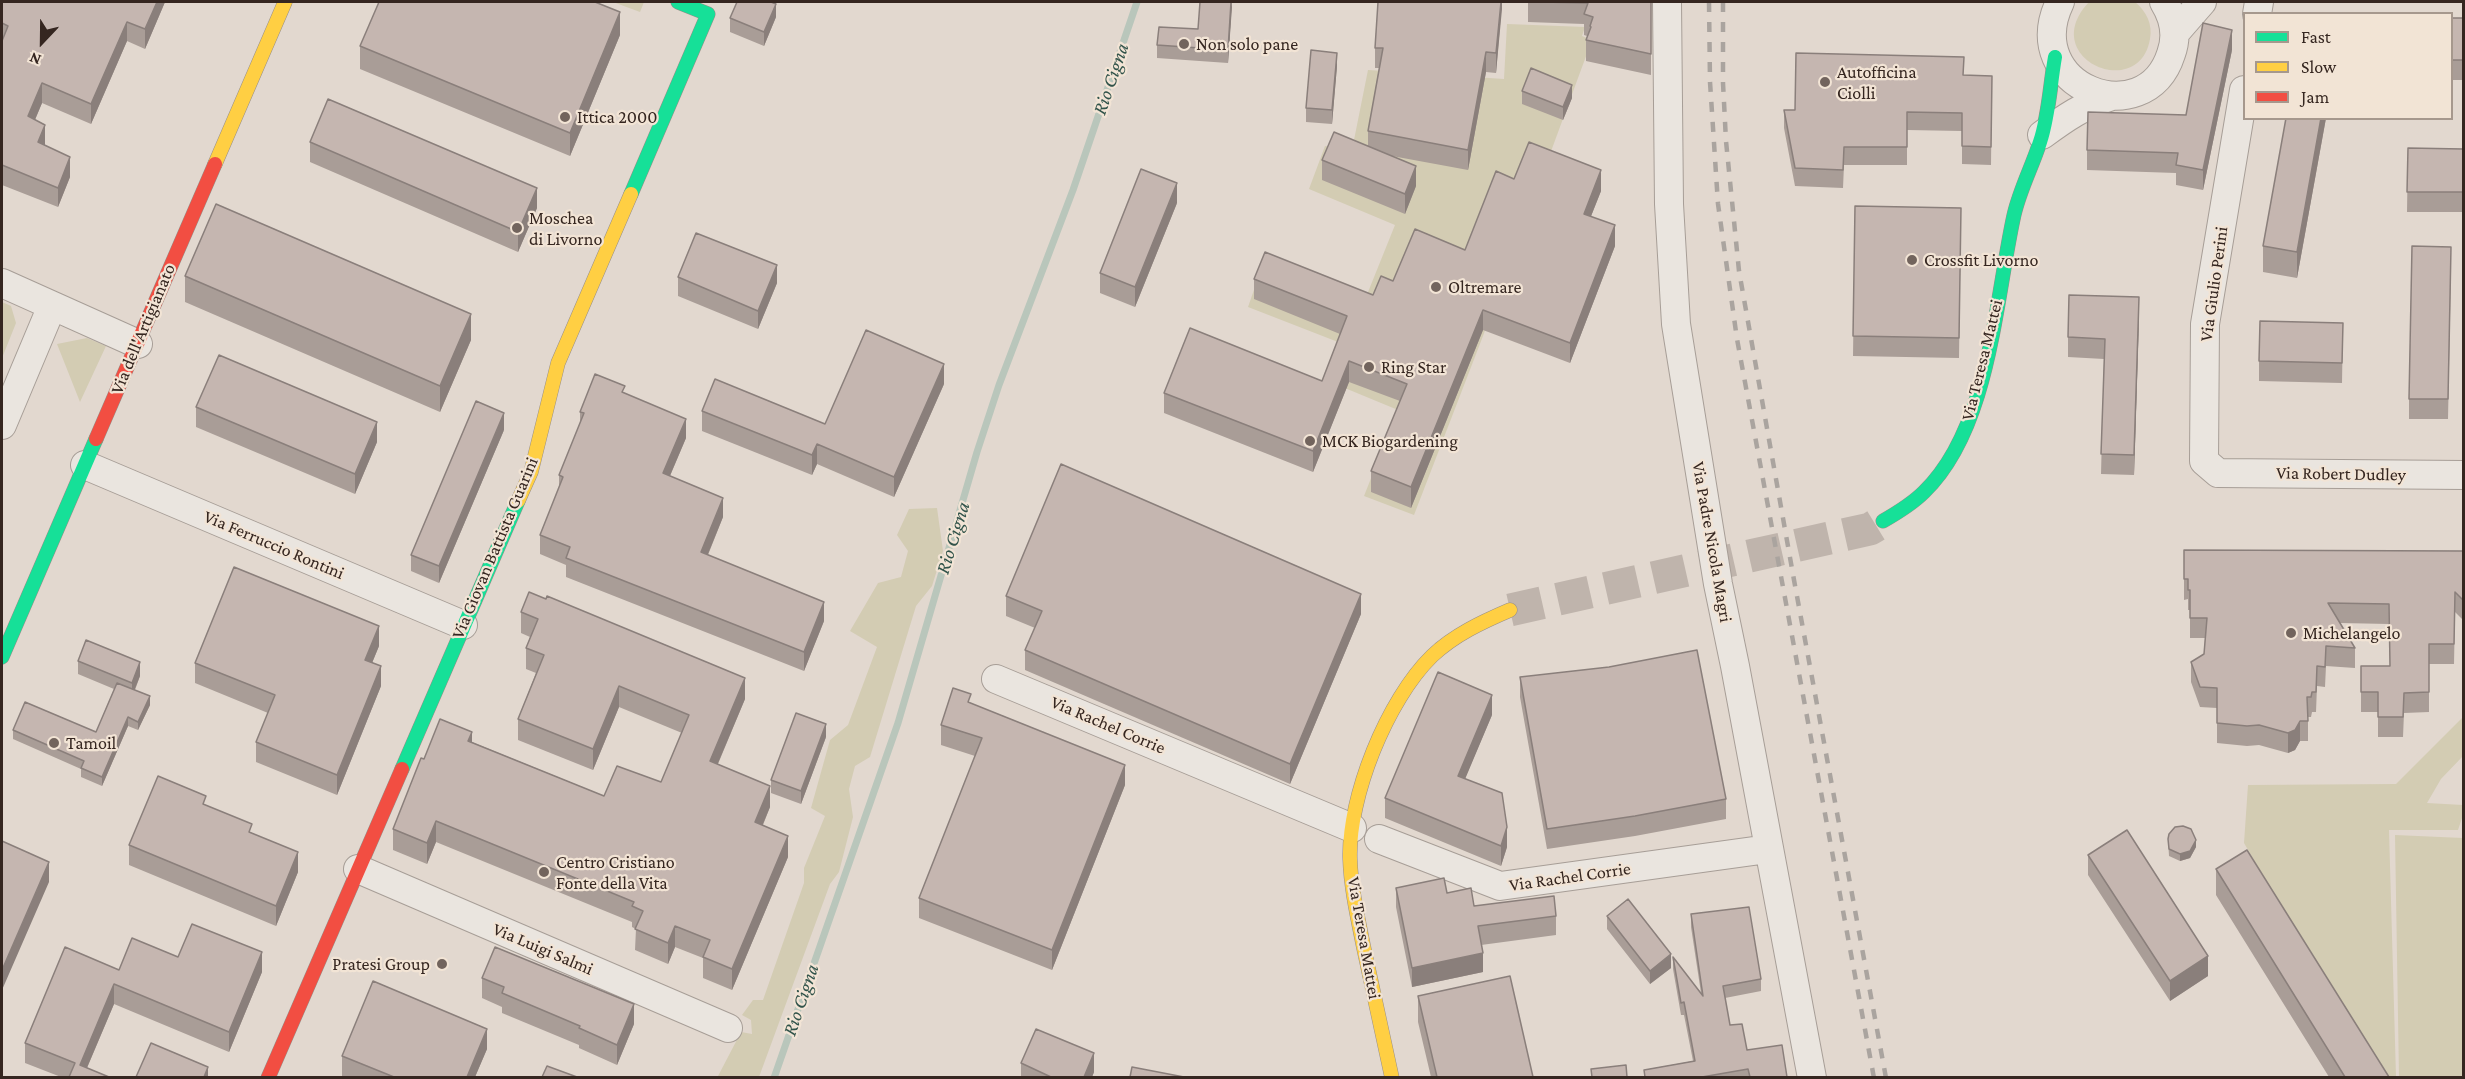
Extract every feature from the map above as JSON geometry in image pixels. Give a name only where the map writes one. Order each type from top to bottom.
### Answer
[{"type":"street","name":"Via dell'Artigianato","points":[[2,657],[285,2]]},
{"type":"street","name":"Via Giovan Battista Guarini","points":[[268,1077],[531,472],[558,363],[711,8],[678,2]]},
{"type":"street","name":"Via Padre Nicola Magri","points":[[1667,2],[1669,204],[1676,324],[1715,563],[1812,1077]]},
{"type":"street","points":[[2042,135],[2071,113],[2088,104],[2112,96],[2133,93],[2154,81],[2169,62],[2175,33],[2174,23],[2164,2]]},
{"type":"street","points":[[2175,33],[2202,2]]},
{"type":"street","points":[[2051,6],[2055,57],[2066,74],[2082,88],[2112,96]]},
{"type":"street","name":"Via Teresa Mattei","points":[[1883,522],[1930,486],[1953,452],[1964,430],[1976,396],[1986,355],[2018,196],[2042,135],[2055,57]]},
{"type":"street","name":"Via Giulio Perini","points":[[2218,473],[2204,460],[2205,324],[2243,96]]},
{"type":"street","points":[[2,283],[138,344]]},
{"type":"street","points":[[2,425],[52,306]]},
{"type":"street","name":"Via Ferruccio Rontini","points":[[85,465],[463,626]]},
{"type":"street","name":"Via Robert Dudley","points":[[2218,473],[2463,475]]},
{"type":"street","name":"Via Teresa Mattei","points":[[1392,1077],[1352,888],[1352,828],[1356,801],[1389,718],[1414,675],[1451,640],[1480,622],[1510,610]]},
{"type":"street","name":"Via Rachel Corrie","points":[[996,679],[1352,828]]},
{"type":"street","name":"Via Rachel Corrie","points":[[1379,839],[1500,886],[1768,849]]},
{"type":"street","name":"Via Luigi Salmi","points":[[358,869],[728,1028]]},
{"type":"shaded area","points":[[613,2],[644,2],[640,12]]},
{"type":"shaded area","points":[[2089,2],[2135,2],[2139,6],[2148,18],[2150,28],[2150,39],[2142,58],[2128,68],[2112,70],[2095,66],[2082,55],[2075,40],[2076,22]]},
{"type":"shaded area","name":"Oltremare","points":[[1507,24],[1585,27],[1582,36],[1592,40],[1414,515],[1364,496],[1398,410],[1323,379],[1338,342],[1248,307],[1262,267],[1362,307],[1395,225],[1309,189],[1325,146],[1352,150],[1368,70],[1504,79]]},
{"type":"shaded area","points":[[2,302],[11,306],[16,323],[2,358]]},
{"type":"shaded area","points":[[87,338],[106,346],[80,402],[57,344]]},
{"type":"shaded area","points":[[937,508],[943,551],[932,586],[916,606],[870,757],[855,766],[849,789],[853,817],[839,872],[830,884],[759,1077],[717,1078],[741,1032],[752,1034],[751,1020],[742,1015],[753,1000],[763,1000],[804,883],[804,868],[825,816],[811,808],[830,740],[848,725],[877,647],[850,631],[878,583],[901,577],[908,551],[897,535],[909,509]]},
{"type":"shaded area","points":[[2463,717],[2463,756],[2441,779],[2427,803],[2463,805],[2463,815],[2458,830],[2389,830],[2396,1077],[2380,1077],[2244,843],[2248,785],[2396,784]]},
{"type":"shaded area","points":[[2395,835],[2463,838],[2463,1077],[2399,1077]]},
{"type":"building","points":[[2,2],[157,2],[145,29],[127,22],[91,104],[42,83],[28,116],[45,125],[38,142],[70,157],[58,188],[2,165],[2,41],[8,26],[2,23]]},
{"type":"building","points":[[379,2],[595,2],[620,12],[570,133],[360,46]]},
{"type":"building","points":[[737,2],[776,4],[764,32],[730,18]]},
{"type":"building","points":[[1200,2],[1231,2],[1228,50],[1157,45],[1159,27],[1198,29]]},
{"type":"building","points":[[1378,2],[1501,2],[1496,53],[1486,52],[1468,150],[1368,131],[1383,48],[1375,48]]},
{"type":"building","points":[[1541,2],[1651,2],[1651,54],[1586,40],[1593,17],[1584,14],[1588,3]]},
{"type":"building","points":[[2453,18],[2463,18],[2463,60],[2453,60]]},
{"type":"building","points":[[2203,23],[2232,30],[2203,170],[2176,165],[2178,153],[2087,150],[2088,112],[2186,115]]},
{"type":"building","points":[[1311,50],[1337,53],[1332,110],[1306,108]]},
{"type":"building","points":[[1796,53],[1964,57],[1963,75],[1992,76],[1991,147],[1962,146],[1962,113],[1907,112],[1907,147],[1844,147],[1843,170],[1795,168],[1784,110],[1795,110]]},
{"type":"building","points":[[1531,68],[1572,85],[1563,107],[1522,91]]},
{"type":"building","points":[[328,99],[537,188],[518,232],[310,142]]},
{"type":"building","points":[[2286,120],[2321,120],[2297,252],[2263,246]]},
{"type":"building","points":[[1334,132],[1416,166],[1405,194],[1322,160]]},
{"type":"building","points":[[1529,142],[1601,170],[1584,214],[1615,225],[1570,343],[1483,310],[1411,487],[1371,471],[1407,384],[1349,361],[1313,451],[1164,393],[1190,328],[1322,381],[1347,316],[1254,279],[1265,252],[1373,295],[1381,276],[1393,281],[1415,229],[1465,250],[1496,171],[1514,179]]},
{"type":"building","points":[[2408,148],[2463,149],[2463,192],[2407,192]]},
{"type":"building","points":[[1141,169],[1177,183],[1135,287],[1100,273]]},
{"type":"building","points":[[216,204],[471,314],[440,386],[185,276]]},
{"type":"building","points":[[1855,206],[1961,208],[1959,338],[1853,336]]},
{"type":"building","points":[[696,233],[777,265],[758,311],[678,277]]},
{"type":"building","points":[[2412,246],[2451,247],[2448,399],[2409,399]]},
{"type":"building","points":[[2069,295],[2139,297],[2134,455],[2101,454],[2105,339],[2068,337]]},
{"type":"building","points":[[2260,321],[2343,323],[2342,363],[2259,361]]},
{"type":"building","points":[[866,330],[944,364],[894,477],[817,444],[812,455],[702,411],[715,379],[825,424]]},
{"type":"building","points":[[219,355],[377,422],[355,474],[196,407]]},
{"type":"building","points":[[595,374],[625,386],[622,392],[686,419],[663,473],[723,498],[701,552],[824,602],[804,652],[566,558],[570,547],[540,535],[563,477],[559,475],[584,413],[580,412]]},
{"type":"building","points":[[476,401],[504,413],[439,566],[411,555]]},
{"type":"building","points":[[1061,464],[1361,594],[1290,764],[1025,650],[1042,611],[1006,596]]},
{"type":"building","points":[[2184,550],[2463,551],[2463,600],[2455,592],[2454,644],[2429,644],[2429,692],[2404,693],[2403,717],[2378,717],[2378,692],[2361,692],[2361,666],[2390,666],[2389,604],[2328,603],[2355,648],[2326,646],[2325,667],[2317,666],[2316,692],[2312,692],[2311,697],[2307,697],[2308,721],[2300,721],[2295,730],[2288,733],[2259,725],[2217,723],[2217,688],[2200,687],[2191,662],[2204,654],[2207,618],[2190,618],[2190,590],[2188,590],[2188,579],[2184,579]]},
{"type":"building","points":[[234,567],[379,626],[365,660],[381,666],[337,775],[256,742],[275,695],[195,663]]},
{"type":"building","points":[[529,592],[546,599],[547,596],[745,678],[710,761],[770,786],[755,822],[788,836],[732,969],[703,957],[710,940],[675,926],[668,943],[635,929],[643,911],[632,906],[634,902],[436,821],[427,843],[393,829],[421,758],[424,759],[440,719],[472,732],[468,741],[604,796],[617,766],[661,782],[689,715],[619,686],[593,749],[518,719],[544,655],[526,648],[538,619],[521,612]]},
{"type":"building","points":[[86,640],[140,662],[132,683],[78,661]]},
{"type":"building","points":[[1697,650],[1726,799],[1547,829],[1520,677],[1609,667]]},
{"type":"building","points":[[1438,672],[1492,695],[1458,776],[1502,793],[1507,827],[1501,846],[1385,798]]},
{"type":"building","points":[[117,683],[150,696],[138,722],[128,717],[102,777],[81,768],[84,761],[13,730],[25,702],[96,732]]},
{"type":"building","points":[[953,688],[971,694],[968,702],[1125,765],[1052,950],[919,898],[982,738],[941,725]]},
{"type":"building","points":[[796,713],[826,724],[801,791],[771,780]]},
{"type":"building","points":[[158,776],[206,796],[203,804],[252,824],[249,832],[298,852],[276,906],[129,845]]},
{"type":"building","points":[[2183,826],[2191,829],[2196,840],[2190,851],[2180,854],[2169,849],[2168,839],[2175,827]]},
{"type":"building","points":[[2127,830],[2208,956],[2170,981],[2088,855]]},
{"type":"building","points":[[2,841],[49,862],[2,970]]},
{"type":"building","points":[[2247,850],[2389,1077],[2345,1077],[2216,869]]},
{"type":"building","points":[[1444,878],[1447,893],[1471,888],[1474,906],[1554,896],[1556,916],[1478,926],[1483,953],[1412,968],[1396,888]]},
{"type":"building","points":[[1628,899],[1671,954],[1650,971],[1607,916]]},
{"type":"building","points":[[1749,907],[1761,979],[1723,986],[1730,1025],[1742,1024],[1747,1050],[1782,1045],[1787,1077],[1750,1077],[1748,1069],[1702,1077],[1645,1077],[1644,1070],[1695,1061],[1673,957],[1703,996],[1691,914]]},
{"type":"building","points":[[192,924],[262,952],[229,1032],[114,984],[80,1065],[109,1077],[69,1077],[75,1063],[25,1043],[65,947],[119,970],[132,938],[178,957]]},
{"type":"building","points":[[495,947],[634,1004],[617,1045],[579,1028],[580,1026],[502,993],[504,987],[482,978]]},
{"type":"building","points":[[1510,976],[1533,1077],[1437,1077],[1418,996]]},
{"type":"building","points":[[373,981],[487,1029],[467,1077],[394,1077],[342,1056]]},
{"type":"building","points":[[1036,1029],[1094,1053],[1084,1077],[1051,1077],[1021,1063]]},
{"type":"building","points":[[151,1043],[208,1067],[204,1077],[136,1077]]},
{"type":"building","points":[[1626,1065],[1627,1077],[1592,1077],[1591,1069]]},
{"type":"building","points":[[547,1066],[577,1077],[542,1077]]},
{"type":"building","points":[[1132,1067],[1184,1077],[1130,1077]]},
{"type":"waterway","name":"Rio Cigna","points":[[774,1078],[898,723],[977,452],[999,385],[1073,190],[1137,2]]},
{"type":"tunnel","points":[[1510,610],[1870,529],[1883,521]]},
{"type":"railway","points":[[1709,2],[1710,82],[1718,204],[1737,339],[1874,1078]]},
{"type":"railway","points":[[1723,2],[1726,141],[1739,271],[1886,1078]]},
{"type":"traffic: fast","points":[[631,194],[708,14],[678,2]]},
{"type":"traffic: fast","points":[[1883,521],[1924,492],[1946,465],[1963,434],[1976,399],[1995,324],[2014,215],[2040,142],[2045,121],[2055,57]]},
{"type":"traffic: fast","points":[[2,657],[96,439]]},
{"type":"traffic: fast","points":[[402,769],[518,501]]},
{"type":"traffic: slow","points":[[215,164],[285,2]]},
{"type":"traffic: slow","points":[[518,501],[531,472],[558,363],[631,194]]},
{"type":"traffic: slow","points":[[1392,1078],[1352,882],[1351,834],[1363,779],[1386,723],[1415,675],[1432,656],[1459,635],[1510,610]]},
{"type":"traffic: jam","points":[[96,439],[215,164]]},
{"type":"traffic: jam","points":[[268,1078],[402,769]]},
{"type":"place","name":"Non solo pane","points":[[1184,44]]},
{"type":"place","name":"Autofficina Ciolli","points":[[1825,82]]},
{"type":"place","name":"Ittica 2000","points":[[565,117]]},
{"type":"place","name":"Moschea di Livorno","points":[[517,228]]},
{"type":"place","name":"Crossfit Livorno","points":[[1912,260]]},
{"type":"place","name":"Oltremare","points":[[1436,287]]},
{"type":"place","name":"Ring Star","points":[[1369,367]]},
{"type":"place","name":"MCK Biogardening","points":[[1310,441]]},
{"type":"place","name":"Michelangelo","points":[[2291,633]]},
{"type":"place","name":"Tamoil","points":[[54,743]]},
{"type":"place","name":"Centro Cristiano Fonte della Vita","points":[[544,872]]},
{"type":"place","name":"Pratesi Group","points":[[442,964]]}]
